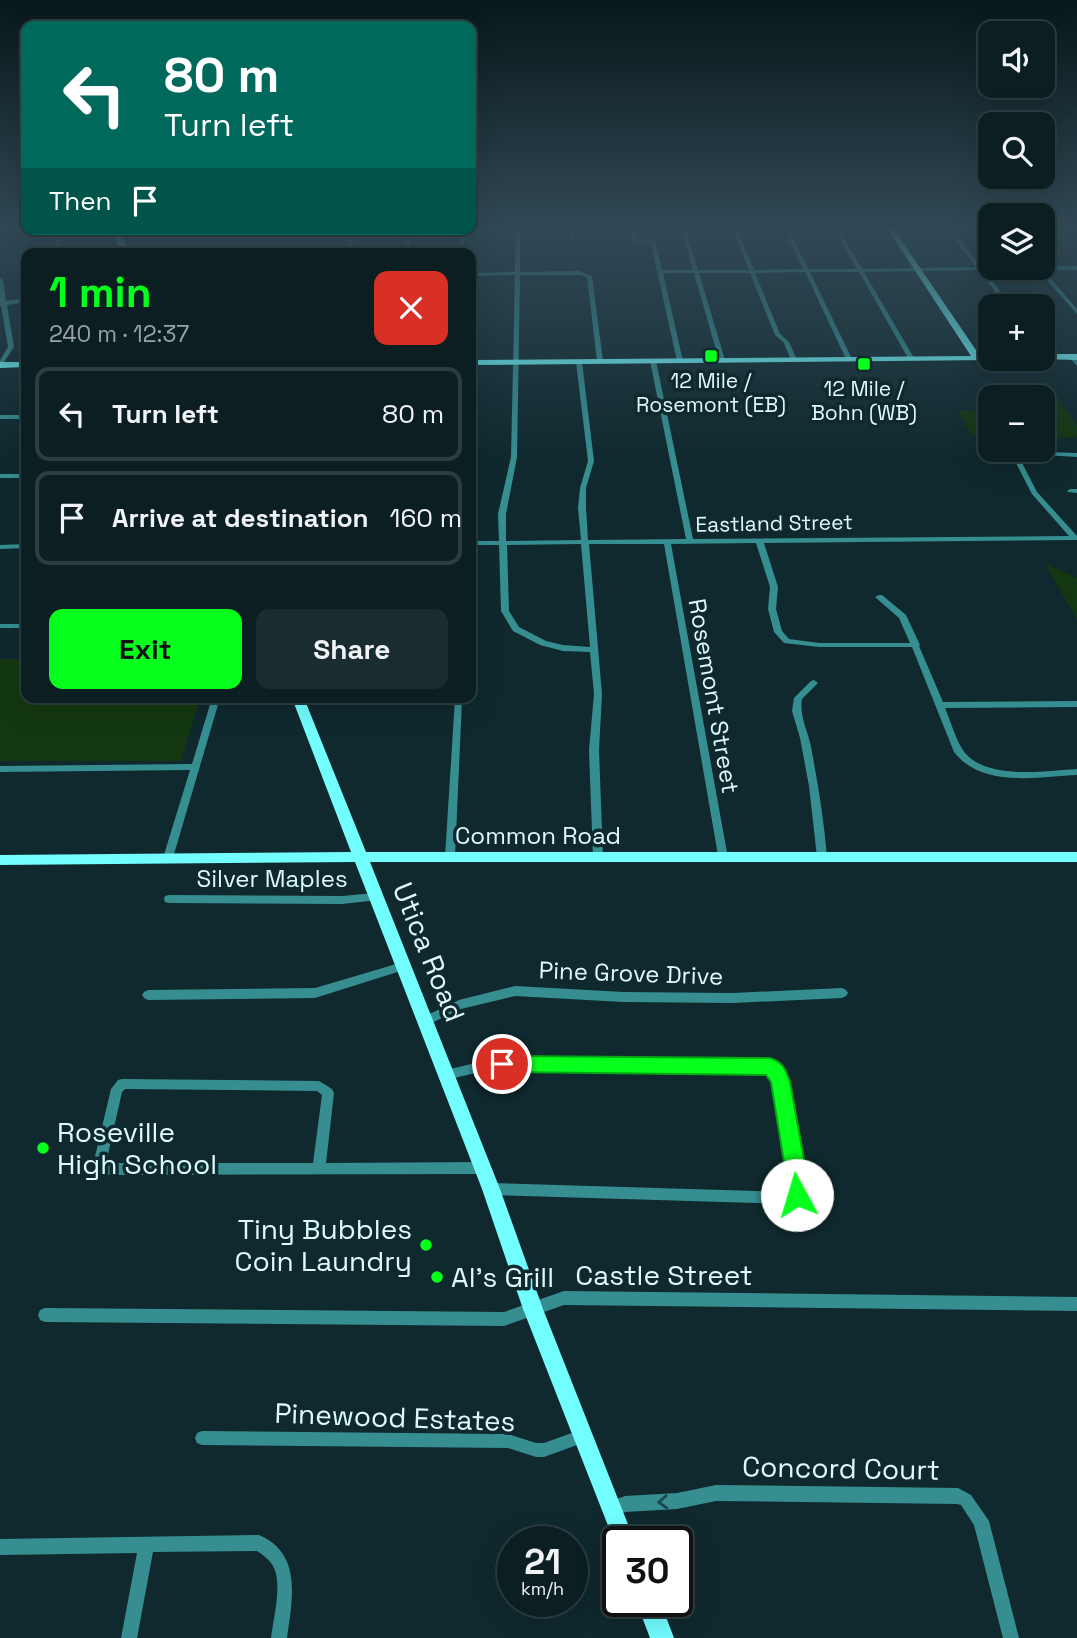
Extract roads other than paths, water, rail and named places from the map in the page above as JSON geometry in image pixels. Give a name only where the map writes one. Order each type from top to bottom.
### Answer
[{"type":"main road","points":[[941,304],[977,358]]},
{"type":"main road","points":[[1055,356],[1075,359]]},
{"type":"main road","points":[[476,363],[977,358]]},
{"type":"main road","points":[[0,365],[21,365]]},
{"type":"main road","name":"Utica Road","points":[[300,703],[483,1168],[533,1309],[618,1526]]},
{"type":"main road","name":"Common Road","points":[[0,860],[359,855],[450,858],[1077,856]]},
{"type":"main road","points":[[654,1617],[662,1638]]},
{"type":"street","points":[[0,365],[11,347],[2,304]]},
{"type":"street","points":[[518,304],[517,362],[514,367],[514,457],[502,505],[504,606],[509,622],[528,637],[563,649],[595,650]]},
{"type":"street","points":[[593,304],[600,361]]},
{"type":"street","points":[[667,304],[680,361]]},
{"type":"street","points":[[706,304],[722,360]]},
{"type":"street","points":[[766,304],[778,335],[786,342],[794,360]]},
{"type":"street","points":[[823,304],[849,359]]},
{"type":"street","points":[[880,304],[911,358]]},
{"type":"street","points":[[653,361],[690,541]]},
{"type":"street","points":[[579,362],[591,461],[582,496],[598,694],[594,750],[598,858]]},
{"type":"street","points":[[0,417],[21,417]]},
{"type":"street","points":[[1055,454],[1077,455]]},
{"type":"street","points":[[1018,462],[1034,493],[1076,538]]},
{"type":"street","points":[[0,476],[21,476]]},
{"type":"street","name":"Eastland Street","points":[[476,543],[1076,538]]},
{"type":"street","points":[[759,540],[774,587],[772,609],[778,632],[787,642],[819,645],[916,645]]},
{"type":"street","name":"Rosemont Street","points":[[667,541],[723,858]]},
{"type":"street","points":[[0,547],[21,546]]},
{"type":"street","points":[[879,597],[902,614],[960,752],[974,767],[996,773],[1077,772]]},
{"type":"street","points":[[0,626],[21,626]]},
{"type":"street","points":[[814,682],[798,698],[796,715],[806,740],[809,772],[820,811],[822,857]]},
{"type":"street","points":[[168,858],[215,703]]},
{"type":"street","points":[[450,858],[458,703]]},
{"type":"street","points":[[940,705],[1077,704]]},
{"type":"street","points":[[0,769],[196,767]]},
{"type":"street","name":"Silver Maples","points":[[169,899],[342,901],[375,897]]},
{"type":"street","points":[[148,995],[315,993],[403,966]]},
{"type":"street","name":"Pine Grove Drive","points":[[425,1021],[459,1005],[515,991],[623,997],[732,998],[842,993]]},
{"type":"street","points":[[446,1075],[484,1066],[512,1064],[762,1064],[777,1072],[798,1187],[797,1195],[792,1198],[491,1189]]},
{"type":"street","points":[[319,1168],[328,1093],[319,1086],[122,1084],[117,1089],[98,1169],[483,1168]]},
{"type":"street","name":"Castle Street","points":[[45,1315],[504,1319],[564,1298],[1077,1304]]},
{"type":"street","name":"Pinewood Estates","points":[[202,1438],[508,1441],[536,1450],[583,1436]]},
{"type":"street","name":"Concord Court","points":[[611,1507],[677,1501],[716,1493],[958,1496],[966,1500],[981,1521],[1011,1638]]},
{"type":"street","points":[[0,1547],[259,1543],[270,1549],[282,1564],[287,1587],[279,1638]]},
{"type":"street","points":[[130,1638],[148,1544]]},
{"type":"place","name":"12 Mile / Rosemont (EB)","points":[[711,356]]},
{"type":"place","name":"12 Mile / Bohn (WB)","points":[[864,364]]},
{"type":"place","name":"Roseville High School","points":[[43,1148]]},
{"type":"place","name":"Tiny Bubbles Coin Laundry","points":[[426,1245]]},
{"type":"place","name":"Al's Grill","points":[[437,1277]]}]
